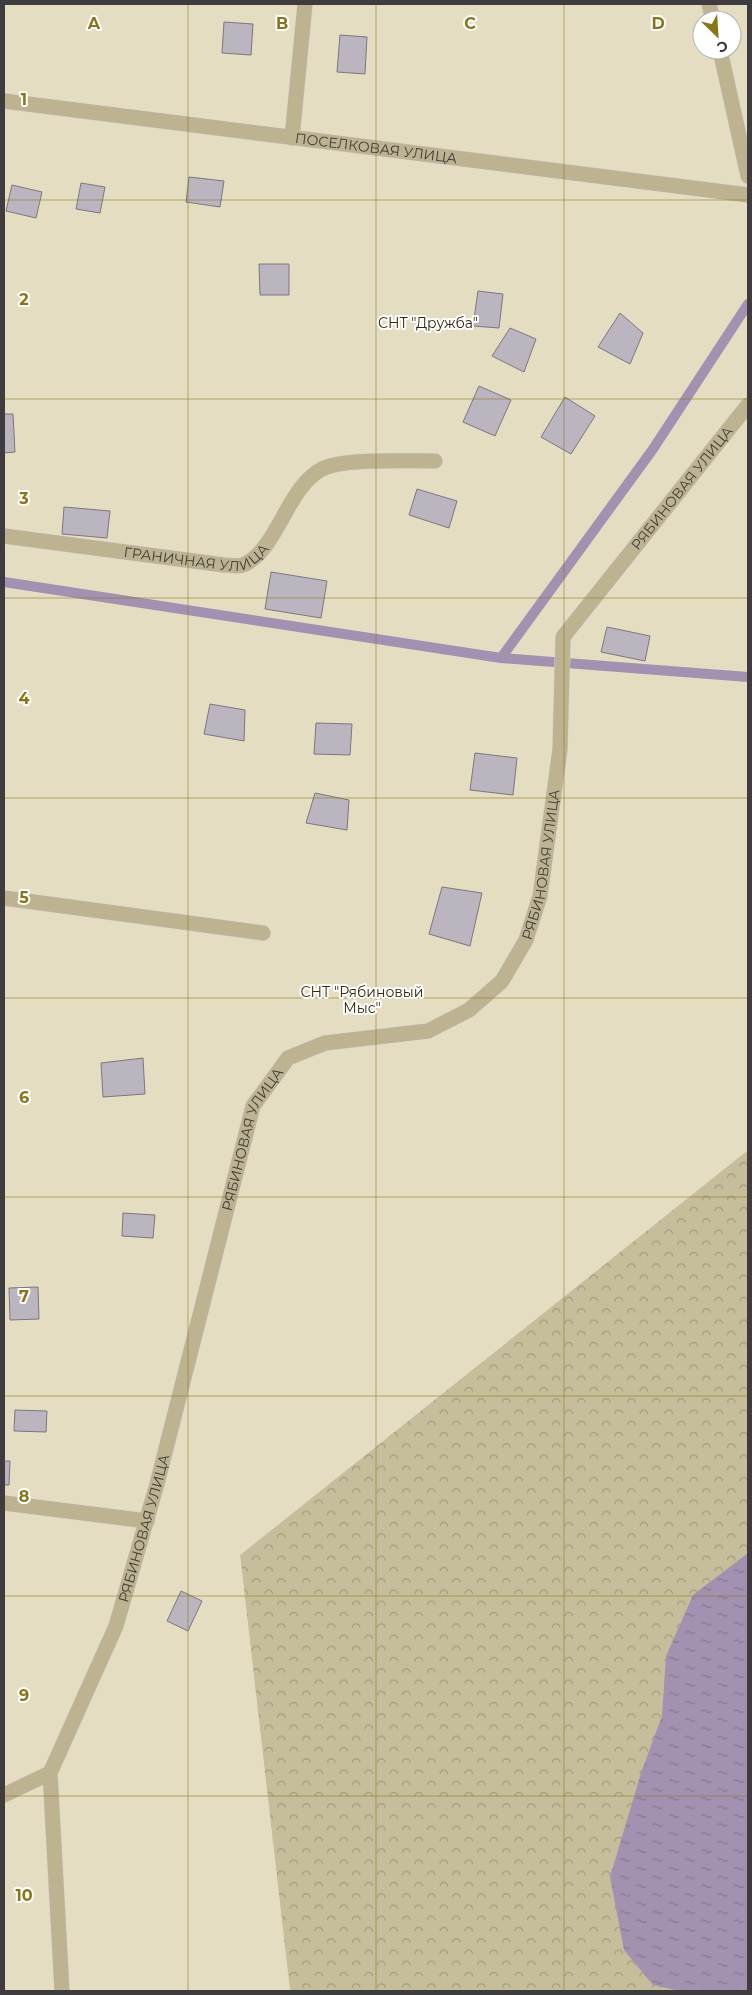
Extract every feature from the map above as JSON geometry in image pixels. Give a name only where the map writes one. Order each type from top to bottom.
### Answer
[{"type":"street","points":[[292,138],[305,4]]},
{"type":"street","points":[[722,60],[748,176]]},
{"type":"street","name":"ПОСЕЛКОВАЯ УЛИЦА","points":[[4,101],[748,195]]},
{"type":"street","name":"РЯБИНОВАЯ УЛИЦА","points":[[62,1991],[50,1773],[116,1626],[147,1521],[253,1106],[288,1058],[325,1043],[428,1031],[469,1010],[502,981],[526,940],[540,896],[560,750],[563,637],[748,405]]},
{"type":"street","name":"ГРАНИЧНАЯ УЛИЦА","points":[[4,536],[242,566],[258,555],[307,480],[322,468],[341,464],[436,461]]},
{"type":"street","points":[[4,898],[263,933]]},
{"type":"street","points":[[4,1503],[147,1521]]},
{"type":"street","points":[[4,1795],[50,1773]]},
{"type":"green space","points":[[4,4],[748,4],[748,1150],[240,1555],[290,1991],[4,1991]]},
{"type":"green space","points":[[748,1150],[748,1991],[290,1991],[240,1555]]},
{"type":"water","points":[[748,1553],[748,1991],[680,1991],[653,1985],[624,1950],[610,1877],[641,1773],[662,1716],[666,1656],[693,1595]]},
{"type":"building","points":[[224,22],[253,24],[251,55],[222,53]]},
{"type":"building","points":[[340,35],[367,37],[365,74],[337,72]]},
{"type":"building","points":[[189,177],[224,181],[220,207],[186,202]]},
{"type":"building","points":[[81,183],[105,187],[100,213],[76,209]]},
{"type":"building","points":[[12,185],[42,192],[36,218],[6,211]]},
{"type":"building","points":[[259,264],[289,264],[289,295],[260,295]]},
{"type":"building","points":[[478,291],[503,294],[499,328],[473,326]]},
{"type":"building","points":[[620,313],[643,333],[630,364],[598,347]]},
{"type":"building","points":[[510,328],[536,339],[524,372],[492,356]]},
{"type":"building","points":[[479,386],[511,400],[495,436],[463,422]]},
{"type":"building","points":[[565,397],[595,416],[571,454],[541,437]]},
{"type":"building","points":[[4,414],[13,414],[15,452],[4,453]]},
{"type":"building","points":[[417,489],[457,501],[449,528],[409,515]]},
{"type":"building","points":[[64,507],[110,511],[107,538],[62,534]]},
{"type":"building","points":[[271,572],[327,581],[321,618],[265,609]]},
{"type":"building","points":[[607,627],[650,636],[645,661],[601,652]]},
{"type":"building","points":[[210,704],[245,710],[244,741],[204,734]]},
{"type":"building","points":[[316,723],[352,724],[350,755],[314,754]]},
{"type":"building","points":[[475,753],[517,758],[513,795],[470,790]]},
{"type":"building","points":[[315,793],[349,800],[347,830],[306,823]]},
{"type":"building","points":[[442,887],[482,893],[470,946],[429,934]]},
{"type":"building","points":[[143,1058],[145,1094],[103,1097],[101,1063]]},
{"type":"building","points":[[123,1213],[155,1215],[153,1238],[122,1236]]},
{"type":"building","points":[[38,1287],[39,1319],[10,1320],[9,1288]]},
{"type":"building","points":[[15,1410],[47,1411],[46,1432],[14,1431]]},
{"type":"building","points":[[4,1461],[10,1461],[9,1485],[4,1485]]},
{"type":"building","points":[[181,1591],[202,1601],[188,1631],[167,1621]]},
{"type":"waterway","points":[[501,658],[653,449],[748,304]]},
{"type":"waterway","points":[[4,582],[501,658],[748,677]]},
{"type":"park label","name":"СНТ \"Дружба\"","points":[[428,323]]},
{"type":"park label","name":"СНТ \"Рябиновый Мыс\"","points":[[362,1000]]}]
